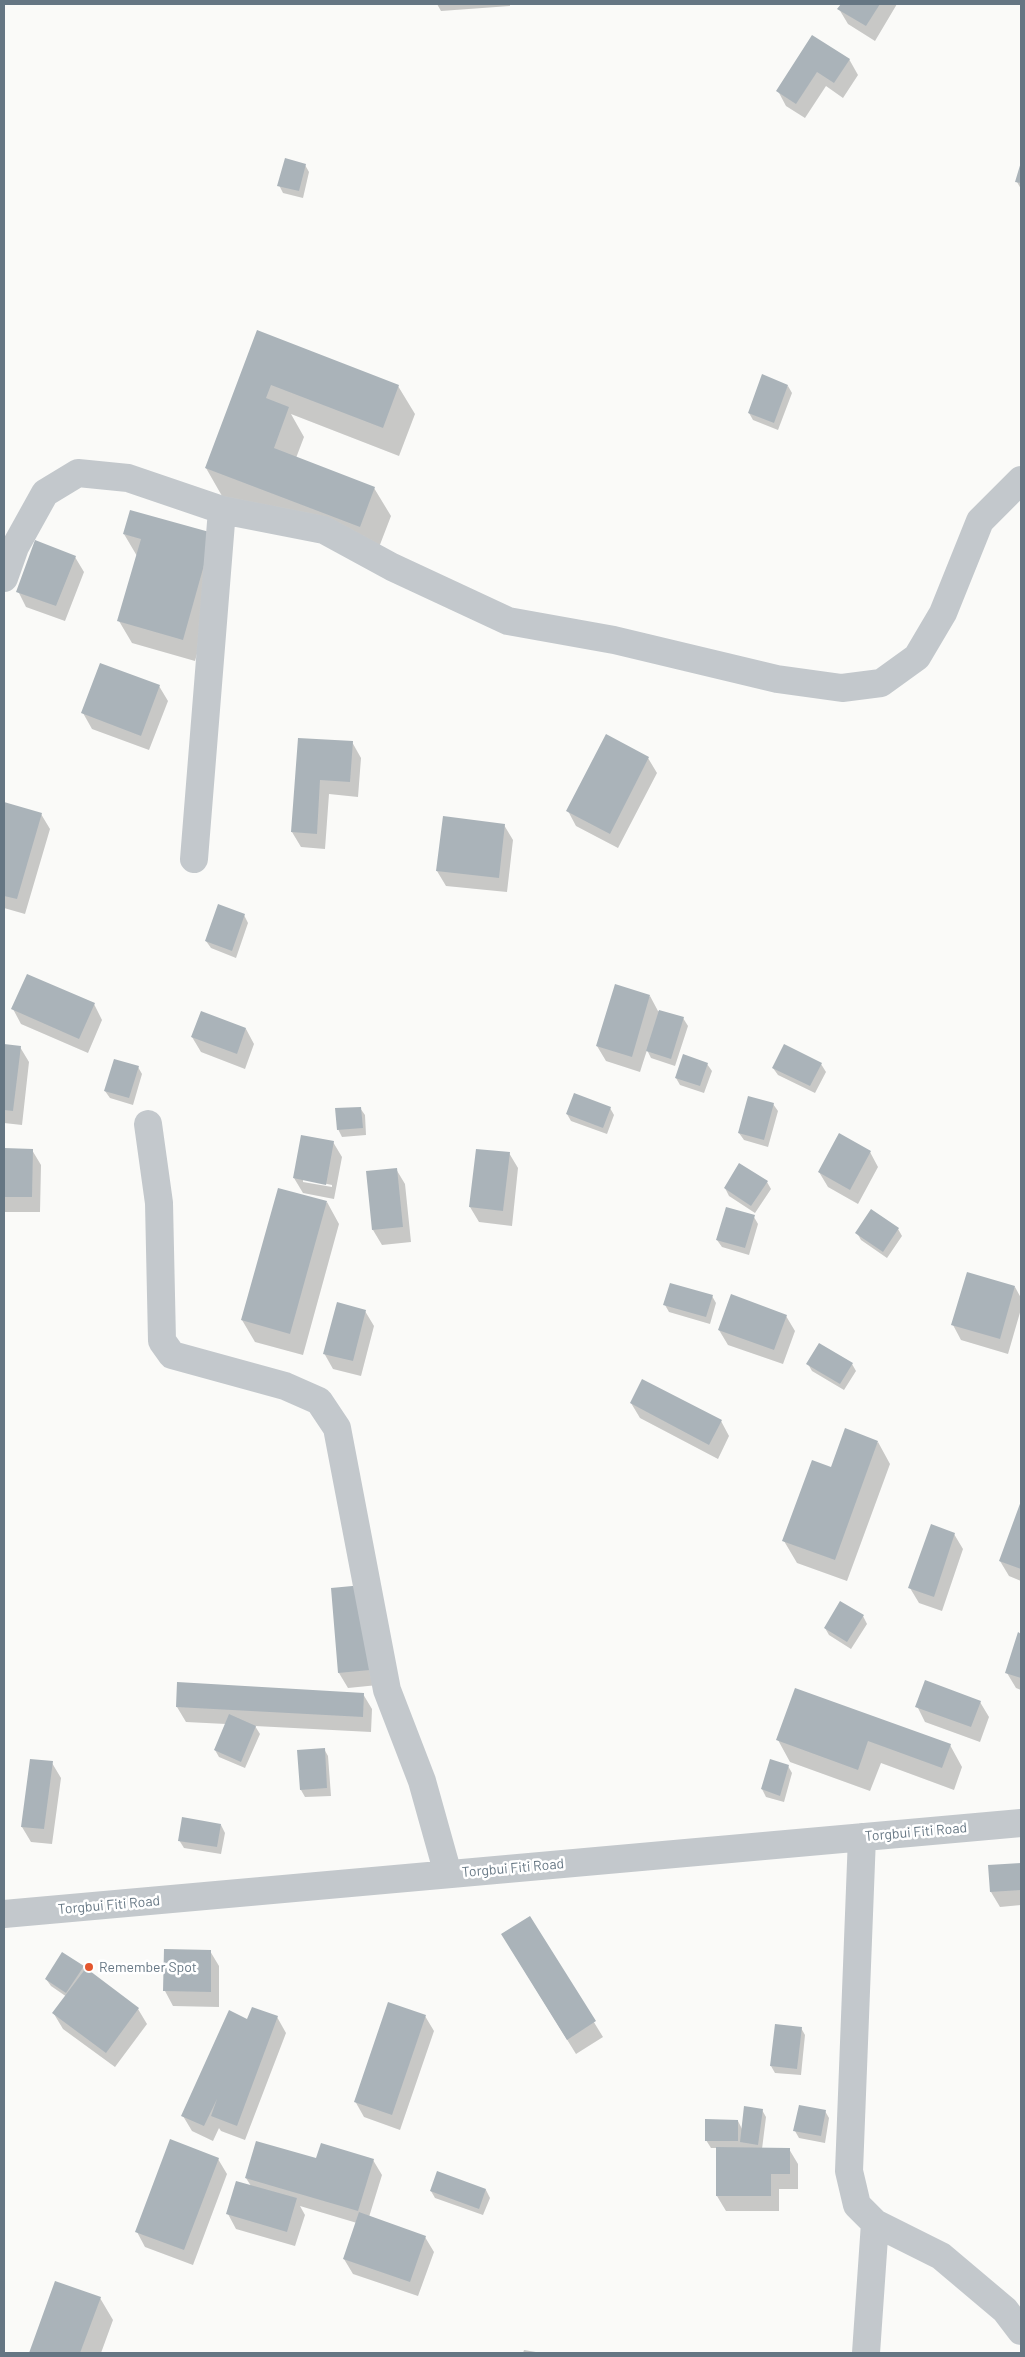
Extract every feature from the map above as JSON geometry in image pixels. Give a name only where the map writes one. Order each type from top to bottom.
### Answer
[{"type":"street","points":[[4,578],[15,547],[45,494],[78,473],[128,478],[222,510],[324,530],[392,567],[508,621],[614,640],[777,679],[842,688],[881,683],[917,657],[943,613],[980,521],[1021,480]]},
{"type":"street","points":[[194,860],[222,510]]},
{"type":"street","points":[[148,1124],[159,1203],[162,1341],[172,1355],[284,1386],[319,1401],[337,1428],[388,1690],[422,1780],[448,1874]]},
{"type":"street","name":"Torgbui Fiti Road","points":[[4,1914],[1021,1823]]},
{"type":"street","points":[[862,1837],[848,2171],[857,2205],[875,2224],[941,2256],[1005,2310],[1021,2331]]},
{"type":"street","points":[[866,2353],[875,2224]]},
{"type":"building","points":[[841,4],[880,4],[866,26],[837,9]]},
{"type":"building","points":[[812,35],[850,59],[834,83],[817,72],[796,104],[776,91]]},
{"type":"building","points":[[285,158],[306,164],[299,191],[277,186]]},
{"type":"building","points":[[1021,162],[1021,183],[1015,182]]},
{"type":"building","points":[[257,330],[399,385],[383,428],[271,385],[266,398],[289,407],[274,448],[375,487],[360,527],[205,468]]},
{"type":"building","points":[[762,374],[788,385],[774,423],[748,413]]},
{"type":"building","points":[[130,510],[213,533],[183,640],[117,621],[141,539],[123,534]]},
{"type":"building","points":[[35,540],[76,556],[56,606],[16,592]]},
{"type":"building","points":[[100,663],[160,685],[141,736],[81,713]]},
{"type":"building","points":[[606,734],[649,757],[610,834],[566,811]]},
{"type":"building","points":[[298,738],[353,741],[350,782],[320,780],[317,834],[291,832]]},
{"type":"building","points":[[4,802],[42,813],[17,899],[4,896]]},
{"type":"building","points":[[443,816],[505,824],[499,878],[436,871]]},
{"type":"building","points":[[218,904],[245,914],[232,951],[205,941]]},
{"type":"building","points":[[27,974],[95,1003],[79,1039],[11,1009]]},
{"type":"building","points":[[615,984],[650,995],[632,1057],[596,1046]]},
{"type":"building","points":[[659,1010],[684,1017],[671,1059],[646,1051]]},
{"type":"building","points":[[201,1011],[246,1028],[237,1054],[191,1037]]},
{"type":"building","points":[[4,1044],[21,1046],[13,1111],[4,1110]]},
{"type":"building","points":[[784,1044],[822,1063],[810,1086],[772,1068]]},
{"type":"building","points":[[683,1054],[708,1063],[700,1086],[675,1078]]},
{"type":"building","points":[[114,1059],[139,1066],[129,1098],[104,1091]]},
{"type":"building","points":[[574,1093],[611,1107],[603,1128],[566,1114]]},
{"type":"building","points":[[748,1096],[774,1103],[764,1140],[738,1133]]},
{"type":"building","points":[[361,1107],[363,1128],[337,1130],[335,1108]]},
{"type":"building","points":[[839,1133],[871,1151],[850,1190],[818,1172]]},
{"type":"building","points":[[301,1135],[334,1141],[326,1185],[293,1178]]},
{"type":"building","points":[[4,1148],[33,1149],[32,1197],[4,1197]]},
{"type":"building","points":[[476,1149],[510,1152],[503,1211],[469,1207]]},
{"type":"building","points":[[739,1163],[768,1181],[751,1206],[724,1188]]},
{"type":"building","points":[[397,1168],[403,1227],[372,1230],[366,1171]]},
{"type":"building","points":[[278,1188],[327,1201],[290,1334],[241,1320]]},
{"type":"building","points":[[726,1207],[755,1215],[745,1248],[716,1240]]},
{"type":"building","points":[[871,1209],[899,1228],[883,1252],[855,1233]]},
{"type":"building","points":[[967,1272],[1015,1286],[1000,1339],[951,1325]]},
{"type":"building","points":[[670,1283],[713,1295],[706,1317],[663,1305]]},
{"type":"building","points":[[731,1294],[787,1315],[774,1350],[718,1330]]},
{"type":"building","points":[[337,1302],[366,1310],[353,1361],[323,1354]]},
{"type":"building","points":[[819,1343],[853,1363],[840,1384],[806,1364]]},
{"type":"building","points":[[642,1379],[722,1420],[709,1445],[630,1403]]},
{"type":"building","points":[[845,1428],[878,1441],[835,1560],[782,1541],[812,1460],[831,1467]]},
{"type":"building","points":[[1021,1501],[1021,1569],[999,1561]]},
{"type":"building","points":[[931,1524],[955,1533],[934,1597],[908,1588]]},
{"type":"building","points":[[363,1585],[370,1670],[338,1673],[331,1588]]},
{"type":"building","points":[[840,1601],[864,1615],[847,1642],[824,1628]]},
{"type":"building","points":[[1018,1632],[1021,1634],[1021,1678],[1005,1673]]},
{"type":"building","points":[[925,1680],[981,1701],[971,1727],[915,1707]]},
{"type":"building","points":[[177,1682],[364,1693],[363,1717],[176,1707]]},
{"type":"building","points":[[795,1688],[951,1744],[942,1768],[868,1741],[858,1770],[776,1740]]},
{"type":"building","points":[[229,1714],[256,1726],[241,1762],[214,1750]]},
{"type":"building","points":[[325,1748],[327,1788],[300,1790],[297,1750]]},
{"type":"building","points":[[30,1759],[53,1761],[44,1829],[21,1827]]},
{"type":"building","points":[[770,1759],[789,1765],[780,1796],[761,1789]]},
{"type":"building","points":[[182,1817],[221,1824],[217,1847],[178,1841]]},
{"type":"building","points":[[1021,1863],[1021,1890],[990,1892],[988,1865]]},
{"type":"building","points":[[530,1916],[596,2021],[567,2040],[501,1934]]},
{"type":"building","points":[[164,1949],[211,1950],[211,1992],[163,1991]]},
{"type":"building","points":[[62,1952],[84,1966],[66,1993],[45,1979]]},
{"type":"building","points":[[86,1968],[139,2008],[106,2053],[52,2013]]},
{"type":"building","points":[[388,2002],[426,2015],[392,2115],[354,2102]]},
{"type":"building","points":[[252,2007],[278,2016],[237,2126],[211,2116],[217,2099],[204,2126],[181,2116],[229,2010],[247,2019]]},
{"type":"building","points":[[775,2024],[802,2027],[797,2069],[770,2066]]},
{"type":"building","points":[[799,2105],[826,2110],[821,2136],[793,2131]]},
{"type":"building","points":[[744,2106],[763,2109],[758,2145],[740,2142]]},
{"type":"building","points":[[705,2119],[738,2120],[738,2141],[705,2141]]},
{"type":"building","points":[[170,2139],[219,2158],[184,2250],[135,2232]]},
{"type":"building","points":[[256,2141],[316,2158],[321,2143],[374,2159],[358,2211],[245,2178]]},
{"type":"building","points":[[716,2147],[790,2148],[790,2174],[771,2174],[771,2196],[716,2196]]},
{"type":"building","points":[[437,2171],[486,2189],[479,2209],[430,2191]]},
{"type":"building","points":[[236,2181],[297,2198],[287,2232],[226,2214]]},
{"type":"building","points":[[359,2212],[426,2236],[410,2282],[343,2259]]},
{"type":"building","points":[[55,2281],[101,2297],[80,2353],[29,2353]]},
{"type":"place","name":"Remember Spot","points":[[89,1967]]}]
